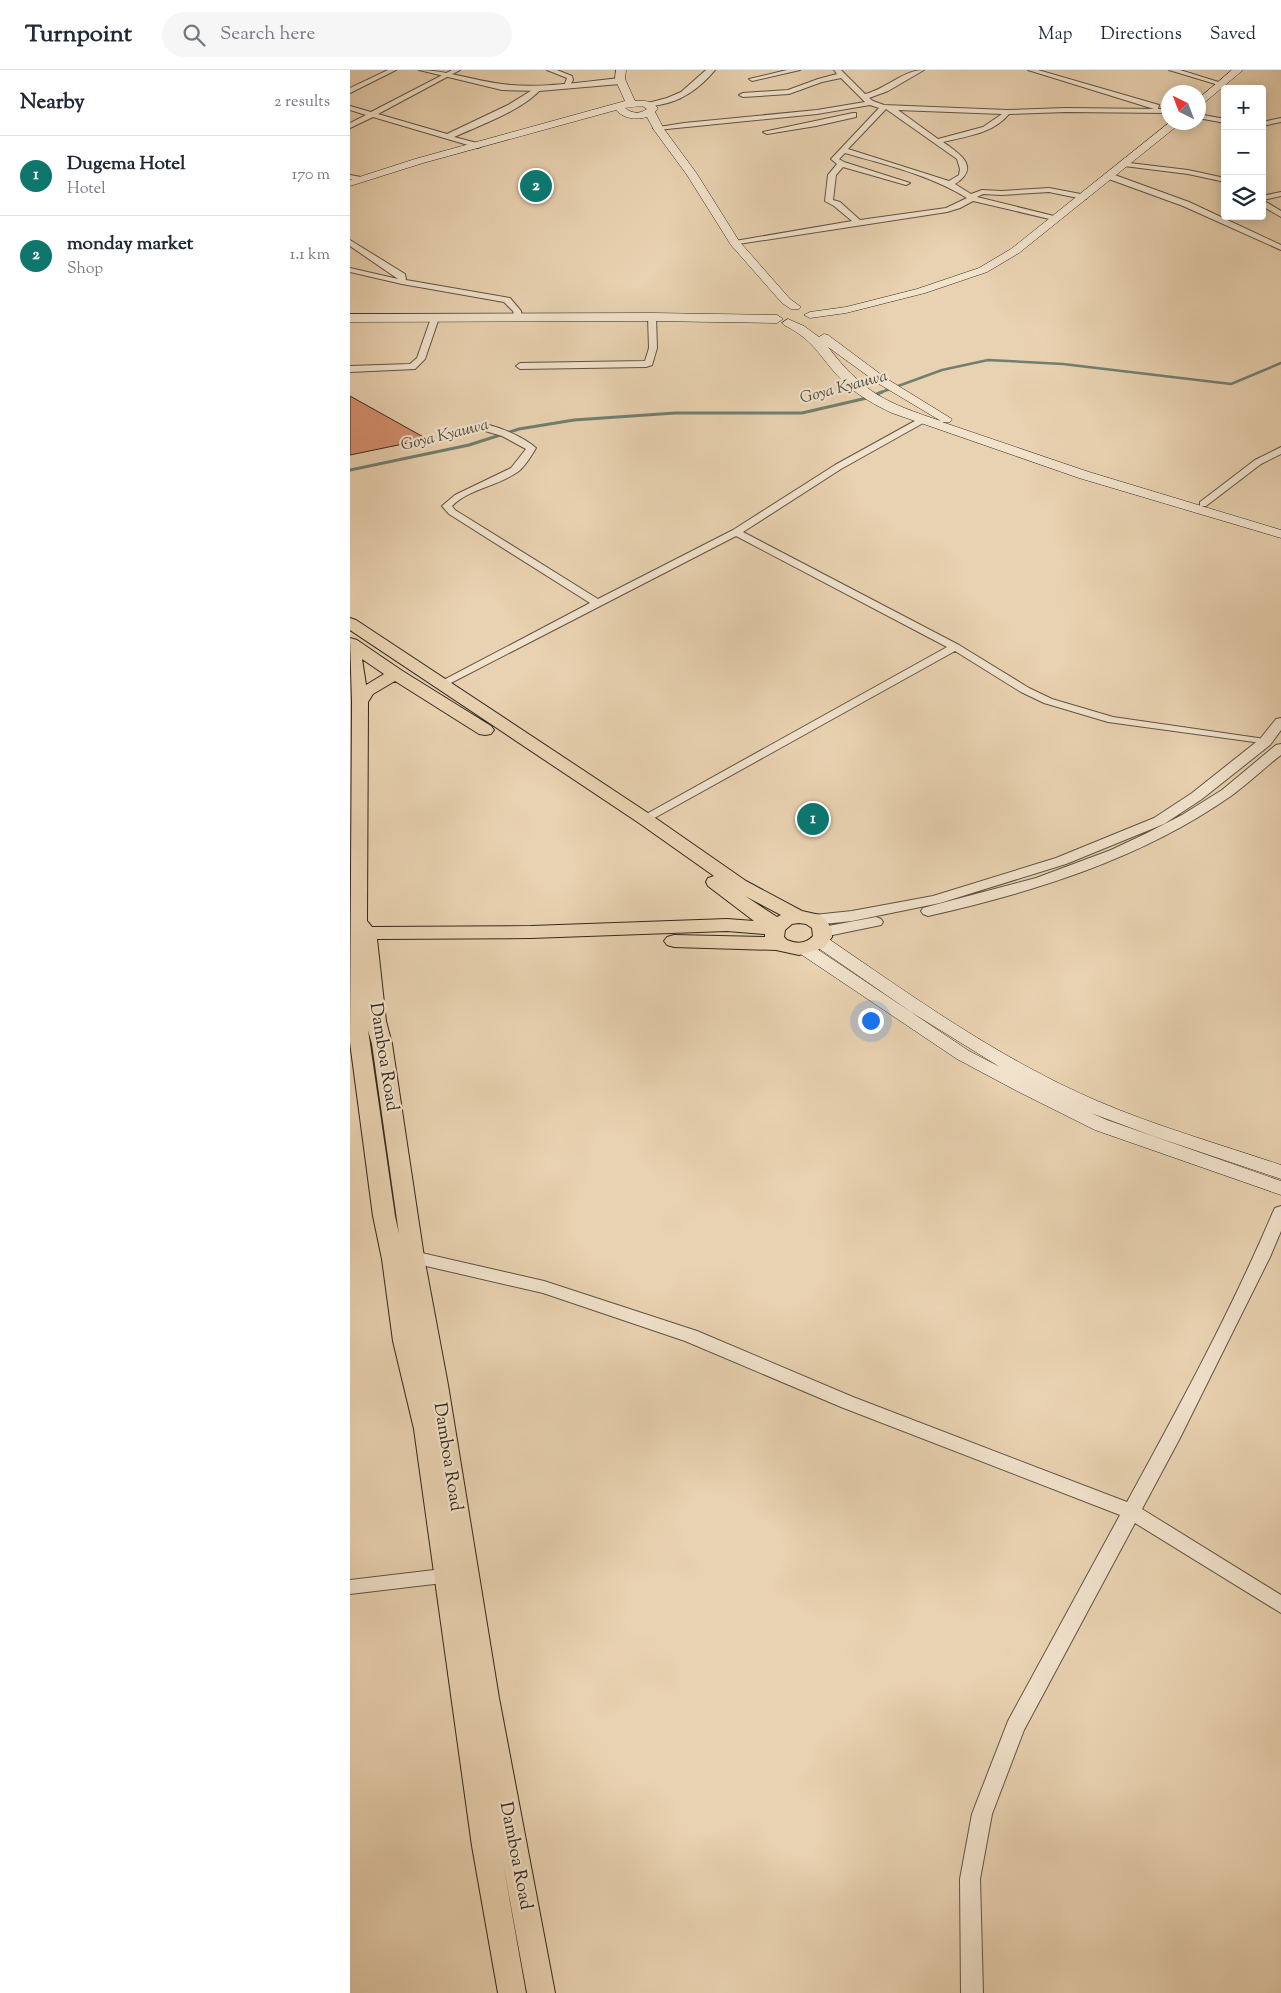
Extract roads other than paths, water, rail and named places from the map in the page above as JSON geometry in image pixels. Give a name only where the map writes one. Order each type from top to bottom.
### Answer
[{"type":"main road","points":[[620,70],[620,82],[626,105]]},
{"type":"main road","points":[[1206,98],[1238,70]]},
{"type":"main road","points":[[626,105],[620,109],[624,113],[634,115],[658,129]]},
{"type":"main road","points":[[353,180],[626,105],[649,108]]},
{"type":"main road","points":[[634,115],[649,108]]},
{"type":"main road","points":[[649,108],[658,129],[692,174],[735,243],[760,273],[804,313],[843,353],[904,396],[955,424],[1203,504],[1281,527]]},
{"type":"main road","points":[[350,318],[780,316],[846,310],[921,291],[983,270],[1015,251],[1167,130]]},
{"type":"main road","points":[[760,273],[780,316],[816,339],[849,380],[884,404],[922,420],[1084,475],[1281,534]]},
{"type":"main road","points":[[780,316],[804,313]]},
{"type":"main road","points":[[350,623],[645,819],[739,885],[812,932],[952,1031],[987,1053],[1088,1104],[1138,1124],[1281,1172]]},
{"type":"main road","points":[[350,643],[395,674],[611,808],[701,871],[777,932],[794,949],[812,932]]},
{"type":"main road","name":"Damboa Road","points":[[350,643],[360,702],[357,937],[358,1027],[384,1216],[403,1258],[404,1341],[426,1430],[541,1993]]},
{"type":"main road","points":[[360,702],[367,691],[395,674]]},
{"type":"main road","points":[[727,925],[739,920],[745,912],[742,904]]},
{"type":"main road","points":[[357,937],[606,940],[777,932],[790,918],[812,932],[963,1055],[1101,1125],[1281,1188]]},
{"type":"main road","points":[[357,937],[727,925],[777,932]]},
{"type":"main road","name":"Damboa Road","points":[[456,1574],[486,1846],[512,1993]]},
{"type":"street","points":[[350,91],[393,70]]},
{"type":"street","points":[[422,70],[502,87],[539,88],[620,82]]},
{"type":"street","points":[[350,126],[457,70]]},
{"type":"street","points":[[550,70],[570,77],[567,86]]},
{"type":"street","points":[[649,108],[682,97],[711,70]]},
{"type":"street","points":[[752,79],[797,70]]},
{"type":"street","points":[[862,97],[871,96],[921,70]]},
{"type":"street","points":[[1031,70],[1125,96],[1161,109]]},
{"type":"street","points":[[1172,70],[1222,84]]},
{"type":"street","points":[[743,95],[789,92],[840,72],[862,97],[870,103],[885,107],[938,141],[960,158],[964,169],[962,176],[950,184]]},
{"type":"street","points":[[449,136],[520,102],[539,88]]},
{"type":"street","points":[[658,129],[706,121],[837,110],[870,103]]},
{"type":"street","points":[[767,132],[816,124],[868,112],[864,108],[885,107],[1007,112],[1161,111]]},
{"type":"street","points":[[885,107],[835,159],[841,164],[906,183]]},
{"type":"street","points":[[350,108],[478,146]]},
{"type":"street","points":[[938,141],[980,131],[999,121],[1007,112]]},
{"type":"street","points":[[1206,117],[1221,120]]},
{"type":"street","points":[[1266,123],[1281,120]]},
{"type":"street","points":[[844,150],[899,166],[950,184],[972,198],[1055,219]]},
{"type":"street","points":[[841,164],[832,175],[829,201],[838,204],[858,222]]},
{"type":"street","points":[[1124,164],[1188,172],[1221,179]]},
{"type":"street","points":[[1110,176],[1186,204],[1281,248]]},
{"type":"street","points":[[735,243],[858,222],[947,210],[982,192],[1002,194],[1049,190],[1083,197]]},
{"type":"street","points":[[1266,199],[1281,194]]},
{"type":"street","points":[[1266,203],[1281,215]]},
{"type":"street","points":[[1208,214],[1221,211]]},
{"type":"street","points":[[350,242],[402,276],[402,282]]},
{"type":"street","points":[[350,270],[402,282],[507,300],[517,311],[518,318]]},
{"type":"street","points":[[520,366],[649,363],[653,348],[652,317]]},
{"type":"street","points":[[350,369],[412,367],[421,359],[434,318]]},
{"type":"street","points":[[441,684],[736,532],[838,467],[922,420]]},
{"type":"street","points":[[478,426],[490,428],[519,440],[531,448],[516,469],[449,502],[447,506],[452,512],[598,604]]},
{"type":"street","points":[[1203,504],[1258,462],[1281,450]]},
{"type":"street","points":[[736,532],[955,647],[1025,690],[1048,701],[1112,720],[1265,742]]},
{"type":"street","points":[[645,819],[955,647]]},
{"type":"street","points":[[812,932],[852,916],[935,900],[1061,861],[1159,821],[1197,796],[1265,742],[1281,722]]},
{"type":"street","points":[[812,932],[970,902],[1090,864],[1180,822],[1221,797],[1281,748]]},
{"type":"street","points":[[972,1993],[970,1879],[982,1814],[1015,1727],[1171,1438],[1262,1257],[1281,1212]]},
{"type":"street","points":[[403,1258],[544,1288],[691,1336],[847,1402],[1132,1512],[1281,1604]]},
{"type":"street","points":[[350,1587],[456,1574]]},
{"type":"waterway","name":"Goya Kyauwa","points":[[879,393],[942,370],[988,360],[1063,364],[1231,384],[1281,363]]},
{"type":"waterway","name":"Goya Kyauwa","points":[[350,470],[469,445],[519,429],[574,420],[675,413],[802,413],[867,398],[882,392]]},
{"type":"place","name":"monday market","points":[[536,186]]},
{"type":"place","name":"Dugema Hotel","points":[[813,819]]}]
